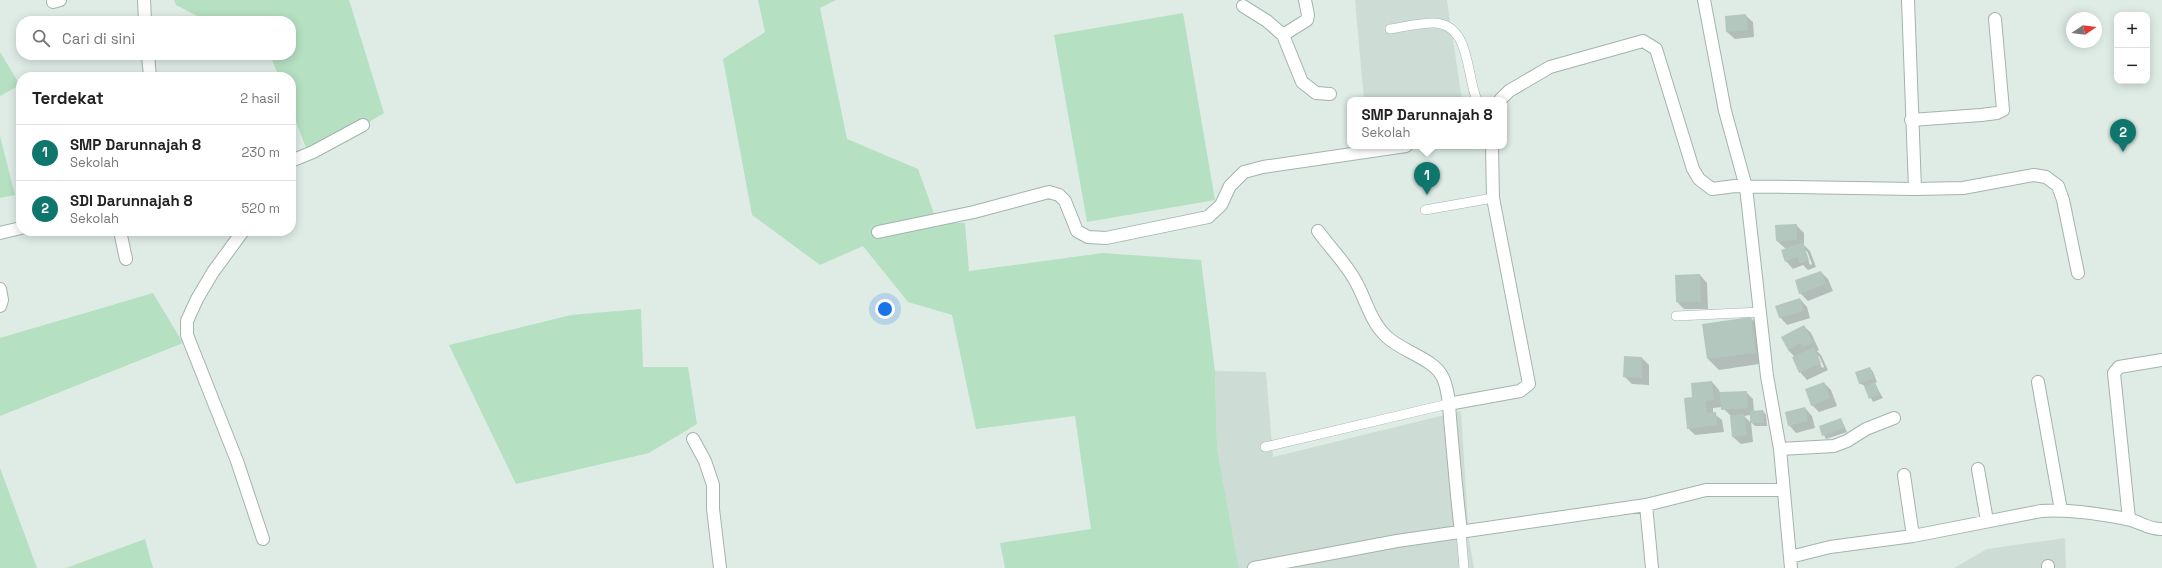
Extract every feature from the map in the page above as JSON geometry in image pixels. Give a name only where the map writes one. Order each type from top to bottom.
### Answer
[{"type":"street","points":[[144,0],[145,16]]},
{"type":"street","points":[[1283,35],[1306,20],[1308,15],[1305,0]]},
{"type":"street","points":[[1704,0],[1725,111],[1746,187],[1767,376],[1780,449],[1791,563],[1830,547],[1913,536],[2041,511],[2061,510],[2129,519],[2155,530],[2162,529]]},
{"type":"street","points":[[1908,0],[1911,120],[1915,189]]},
{"type":"street","points":[[1242,6],[1266,21],[1283,35],[1302,82],[1316,94],[1330,94]]},
{"type":"street","points":[[1911,120],[1981,115],[1997,113],[2003,110],[1995,19]]},
{"type":"street","points":[[1503,97],[1509,91],[1550,67],[1643,41],[1656,49],[1692,169],[1699,178],[1712,189],[1734,186],[1915,189],[1964,188],[2034,176],[2046,177],[2058,186],[2063,200],[2078,273]]},
{"type":"street","points":[[148,60],[150,72]]},
{"type":"street","points":[[296,159],[314,152],[363,125]]},
{"type":"street","points":[[878,232],[974,212],[1049,192],[1059,195],[1065,200],[1077,230],[1088,237],[1106,238],[1208,217],[1221,205],[1230,186],[1244,172],[1262,167],[1385,149]]},
{"type":"street","points":[[1448,404],[1520,391],[1529,384],[1493,198],[1492,149]]},
{"type":"street","points":[[0,233],[16,229]]},
{"type":"street","points":[[1318,231],[1330,249],[1346,265],[1357,282],[1367,308],[1386,337],[1401,348],[1437,369],[1444,379],[1448,404],[1461,532]]},
{"type":"street","points":[[121,236],[126,259]]},
{"type":"street","points":[[239,236],[213,272],[197,299],[187,321],[187,335],[237,461],[264,539]]},
{"type":"street","points":[[0,289],[2,300],[0,306]]},
{"type":"street","points":[[2129,519],[2114,373],[2119,367],[2162,360]]},
{"type":"street","points":[[2038,382],[2061,510]]},
{"type":"street","points":[[1780,449],[1834,446],[1848,441],[1872,426],[1894,418]]},
{"type":"street","points":[[693,439],[705,461],[713,485],[713,509],[720,568]]},
{"type":"street","points":[[1978,469],[1987,521]]},
{"type":"street","points":[[1904,475],[1913,536]]},
{"type":"street","points":[[1254,568],[1397,541],[1646,505],[1706,490],[1783,490]]},
{"type":"street","points":[[1646,505],[1652,568]]},
{"type":"lane","points":[[1390,29],[1434,23],[1446,25],[1457,34],[1464,48],[1473,91],[1476,97]]},
{"type":"lane","points":[[1425,210],[1493,198]]},
{"type":"lane","points":[[1676,316],[1761,312]]},
{"type":"lane","points":[[1265,447],[1448,404]]},
{"type":"lane","points":[[1461,532],[1464,568]]},
{"type":"shaded area","points":[[1355,0],[1447,0],[1462,97],[1364,97]]},
{"type":"shaded area","points":[[1215,371],[1266,372],[1273,457],[1461,411],[1469,539],[1474,568],[1239,568],[1217,448]]},
{"type":"shaded area","points":[[2065,538],[2066,568],[1954,568],[1987,549]]},
{"type":"green space","points":[[174,0],[349,0],[384,113],[310,158],[296,122],[296,72],[277,72],[272,60],[296,60],[296,16],[197,16],[176,5]]},
{"type":"green space","points":[[758,0],[836,0],[820,8],[847,139],[918,169],[937,222],[965,223],[969,271],[1103,253],[1201,260],[1215,371],[1217,448],[1239,568],[1005,568],[1000,543],[1091,529],[1075,416],[976,429],[952,315],[908,302],[863,246],[820,265],[752,215],[723,59],[765,32]]},
{"type":"green space","points":[[1183,13],[1215,200],[1087,222],[1054,35]]},
{"type":"green space","points":[[0,52],[16,78],[16,87],[0,96]]},
{"type":"green space","points":[[0,136],[15,195],[0,198]]},
{"type":"green space","points":[[153,293],[183,343],[0,416],[0,338]]},
{"type":"green space","points":[[641,309],[643,367],[688,367],[697,424],[649,453],[516,484],[449,345],[571,315]]},
{"type":"green space","points":[[0,468],[37,568],[0,568]]},
{"type":"green space","points":[[145,539],[153,568],[66,568]]},
{"type":"building","points":[[1746,14],[1748,30],[1726,32],[1725,16]]},
{"type":"building","points":[[1797,224],[1797,240],[1776,241],[1775,225]]},
{"type":"building","points":[[1803,242],[1809,260],[1800,263],[1798,257],[1785,262],[1781,250]]},
{"type":"building","points":[[1821,271],[1826,284],[1799,294],[1795,280]]},
{"type":"building","points":[[1700,274],[1701,302],[1676,302],[1675,275]]},
{"type":"building","points":[[1800,298],[1804,311],[1779,318],[1775,306]]},
{"type":"building","points":[[1751,317],[1756,353],[1707,359],[1702,324]]},
{"type":"building","points":[[1804,325],[1813,342],[1803,347],[1801,343],[1788,350],[1781,337]]},
{"type":"building","points":[[1814,347],[1821,363],[1799,373],[1792,357]]},
{"type":"building","points":[[1624,356],[1642,357],[1642,378],[1623,377]]},
{"type":"building","points":[[1870,367],[1874,378],[1859,384],[1855,372]]},
{"type":"building","points":[[1712,381],[1714,400],[1706,401],[1707,413],[1716,412],[1717,425],[1687,429],[1684,398],[1692,397],[1691,383]]},
{"type":"building","points":[[1824,382],[1830,398],[1811,406],[1805,389]]},
{"type":"building","points":[[1875,382],[1880,394],[1869,399],[1864,386]]},
{"type":"building","points":[[1747,391],[1748,408],[1721,410],[1720,392]]},
{"type":"building","points":[[1805,407],[1808,421],[1788,426],[1785,412]]},
{"type":"building","points":[[1763,410],[1764,423],[1750,423],[1750,411]]},
{"type":"building","points":[[1744,414],[1747,435],[1732,437],[1730,416]]},
{"type":"building","points":[[1841,418],[1845,428],[1822,436],[1819,426]]},
{"type":"place","name":"SDI Darunnajah 8","points":[[2123,152]]},
{"type":"place","name":"SMP Darunnajah 8","points":[[1427,195]]}]
